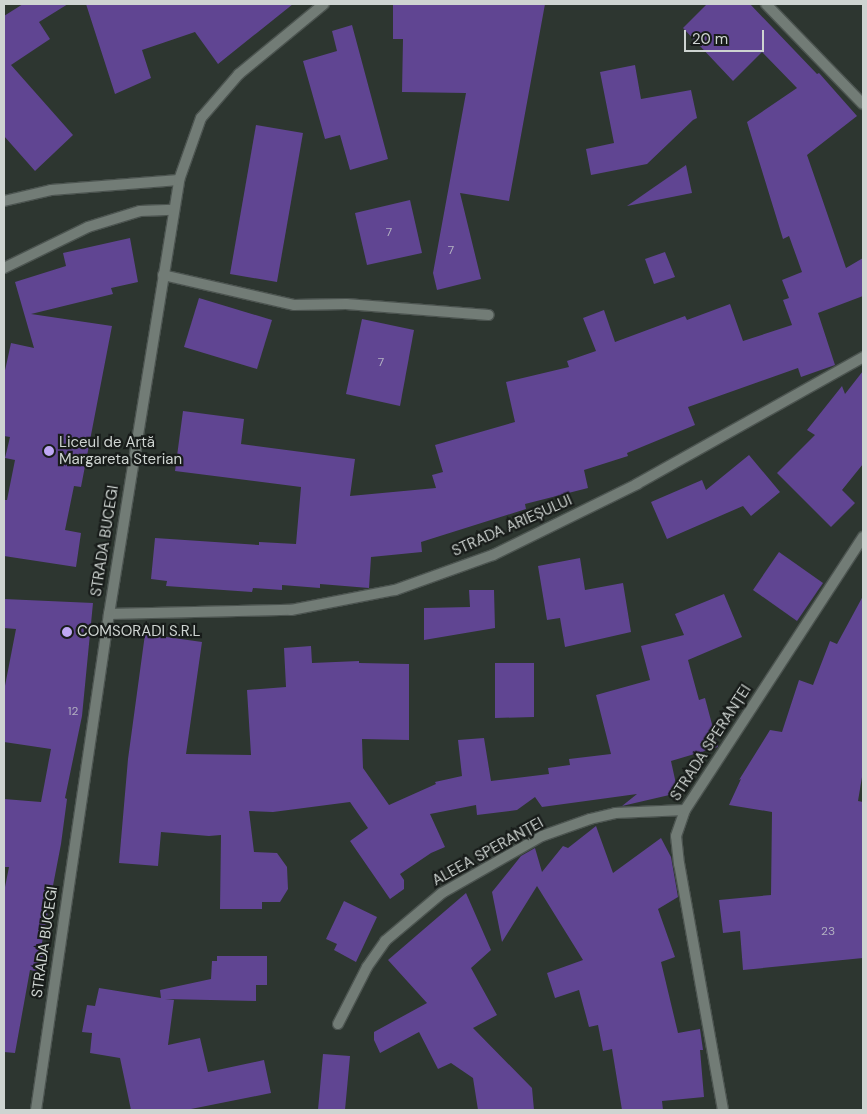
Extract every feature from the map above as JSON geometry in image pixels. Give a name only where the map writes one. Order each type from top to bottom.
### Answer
[{"type":"street","name":"STRADA BUCEGI","points":[[36,1110],[109,614],[179,180],[201,118],[239,74],[324,4]]},
{"type":"street","points":[[766,4],[863,104]]},
{"type":"street","points":[[4,201],[51,190],[179,180]]},
{"type":"street","points":[[4,268],[88,227],[140,211],[173,210]]},
{"type":"street","points":[[163,275],[294,305],[346,304],[490,315]]},
{"type":"street","name":"STRADA ARIEȘULUI","points":[[109,614],[290,610],[396,590],[493,555],[637,484],[863,357]]},
{"type":"street","name":"STRADA SPERANȚEI","points":[[724,1110],[679,864],[676,836],[685,810],[863,536]]},
{"type":"street","name":"ALEEA SPERANȚEI","points":[[338,1024],[367,968],[385,941],[442,893],[542,836],[590,819],[616,813],[685,810]]},
{"type":"building","points":[[23,4],[68,4],[39,22],[50,39],[11,65],[73,135],[35,171],[4,136],[4,16]]},
{"type":"building","points":[[86,4],[293,4],[218,64],[195,32],[142,50],[151,78],[115,94]]},
{"type":"building","points":[[393,4],[545,4],[509,201],[460,193],[481,279],[437,290],[433,273],[466,93],[402,92],[403,39],[393,39]]},
{"type":"building","points":[[707,4],[750,4],[817,74],[819,73],[857,116],[807,155],[846,268],[863,258],[863,296],[818,313],[835,365],[801,377],[798,368],[688,407],[695,425],[627,453],[628,456],[584,470],[588,488],[525,504],[526,509],[421,542],[422,552],[371,557],[369,588],[320,584],[320,588],[282,585],[282,590],[253,588],[252,592],[166,586],[167,581],[151,579],[155,538],[259,545],[259,542],[296,544],[301,487],[175,471],[183,411],[244,419],[241,444],[355,459],[350,496],[436,488],[432,475],[443,472],[435,445],[515,422],[506,382],[569,367],[567,361],[596,351],[583,318],[604,310],[615,342],[685,316],[687,320],[730,304],[743,341],[792,325],[783,300],[789,298],[782,280],[802,272],[789,236],[783,239],[747,122],[797,88],[762,52],[733,81],[683,28]]},
{"type":"building","points":[[352,25],[388,159],[350,170],[340,135],[325,139],[303,61],[337,51],[332,31]]},
{"type":"building","points":[[635,65],[641,99],[691,90],[697,118],[647,164],[591,175],[586,149],[614,143],[600,72]]},
{"type":"building","points":[[256,125],[303,133],[277,282],[230,274]]},
{"type":"building","points":[[686,165],[692,193],[627,206]]},
{"type":"building","points":[[410,200],[422,253],[367,265],[355,213]]},
{"type":"building","name":"Liceul de Artă Margareta Sterian","points":[[130,238],[138,282],[111,288],[113,294],[31,314],[112,326],[81,487],[74,486],[65,530],[81,533],[76,567],[4,556],[4,500],[7,500],[15,460],[5,458],[10,437],[4,436],[4,375],[11,343],[34,348],[15,282],[66,266],[63,253]]},
{"type":"building","points":[[665,252],[675,277],[654,284],[645,259]]},
{"type":"building","points":[[199,298],[272,320],[257,369],[184,347]]},
{"type":"building","points":[[362,319],[414,330],[400,406],[346,394]]},
{"type":"building","points":[[863,371],[863,464],[842,490],[855,503],[831,527],[777,473],[815,435],[807,430],[842,386],[845,394]]},
{"type":"building","points":[[749,455],[780,492],[751,516],[743,506],[667,539],[651,502],[702,480],[706,490]]},
{"type":"building","points":[[779,552],[823,583],[797,621],[753,590]]},
{"type":"building","points":[[580,558],[585,590],[623,583],[631,632],[565,647],[560,618],[547,620],[538,566]]},
{"type":"building","points":[[469,590],[494,590],[495,628],[424,640],[424,608],[470,607]]},
{"type":"building","points":[[724,594],[742,637],[688,660],[699,700],[705,698],[718,747],[671,761],[678,793],[622,806],[637,794],[542,807],[535,797],[517,810],[477,815],[476,805],[430,814],[445,847],[431,853],[400,874],[404,880],[404,889],[390,899],[350,841],[368,828],[350,802],[273,812],[249,811],[254,852],[277,853],[287,867],[288,889],[280,902],[262,902],[262,909],[220,909],[221,835],[209,836],[161,832],[158,866],[119,863],[128,759],[145,634],[202,642],[186,754],[251,755],[247,690],[286,687],[284,648],[311,646],[312,663],[359,661],[359,663],[409,664],[409,740],[362,739],[363,768],[389,805],[436,784],[435,782],[462,776],[458,740],[484,738],[491,781],[549,774],[548,768],[570,765],[569,759],[611,754],[596,695],[650,680],[641,646],[684,635],[675,614]]},
{"type":"building","points":[[863,596],[863,771],[858,801],[863,802],[863,958],[743,970],[740,931],[723,933],[719,900],[771,895],[772,812],[729,805],[741,779],[739,780],[770,730],[782,732],[799,680],[813,685],[830,641],[837,644]]},
{"type":"building","points":[[4,599],[93,603],[82,716],[65,798],[67,799],[61,844],[41,948],[44,949],[40,972],[30,970],[15,1053],[4,1052],[4,892],[9,867],[4,867],[4,799],[41,802],[51,749],[4,742],[4,691],[16,629],[4,628]]},
{"type":"building","points":[[495,663],[534,663],[534,717],[495,718]]},
{"type":"building","points":[[596,826],[613,873],[661,838],[671,857],[678,897],[658,909],[675,957],[661,962],[678,1033],[700,1029],[703,1050],[700,1050],[704,1097],[662,1101],[663,1110],[622,1110],[612,1049],[603,1051],[598,1025],[589,1027],[579,990],[555,998],[547,973],[583,960],[537,886],[502,942],[492,892],[521,856],[535,848],[542,872],[563,846],[568,848]]},
{"type":"building","points":[[466,893],[491,950],[471,968],[497,1015],[473,1028],[532,1088],[534,1110],[478,1110],[473,1078],[451,1063],[438,1069],[419,1032],[380,1053],[374,1040],[374,1032],[427,1003],[388,960]]},
{"type":"building","points":[[344,901],[377,917],[356,962],[334,950],[337,944],[326,939]]},
{"type":"building","points":[[217,956],[267,956],[267,985],[256,985],[256,1001],[165,999],[174,1000],[168,1045],[200,1038],[208,1072],[264,1060],[271,1093],[186,1110],[131,1110],[120,1058],[90,1053],[92,1033],[82,1032],[87,1005],[95,1006],[99,988],[161,998],[160,990],[211,979],[212,961],[217,961]]},
{"type":"building","points":[[323,1054],[350,1056],[345,1110],[318,1110]]},
{"type":"place","name":"Liceul de Artă Margareta Sterian","points":[[49,451]]},
{"type":"place","name":"COMSORADI S.R.L","points":[[67,632]]}]
